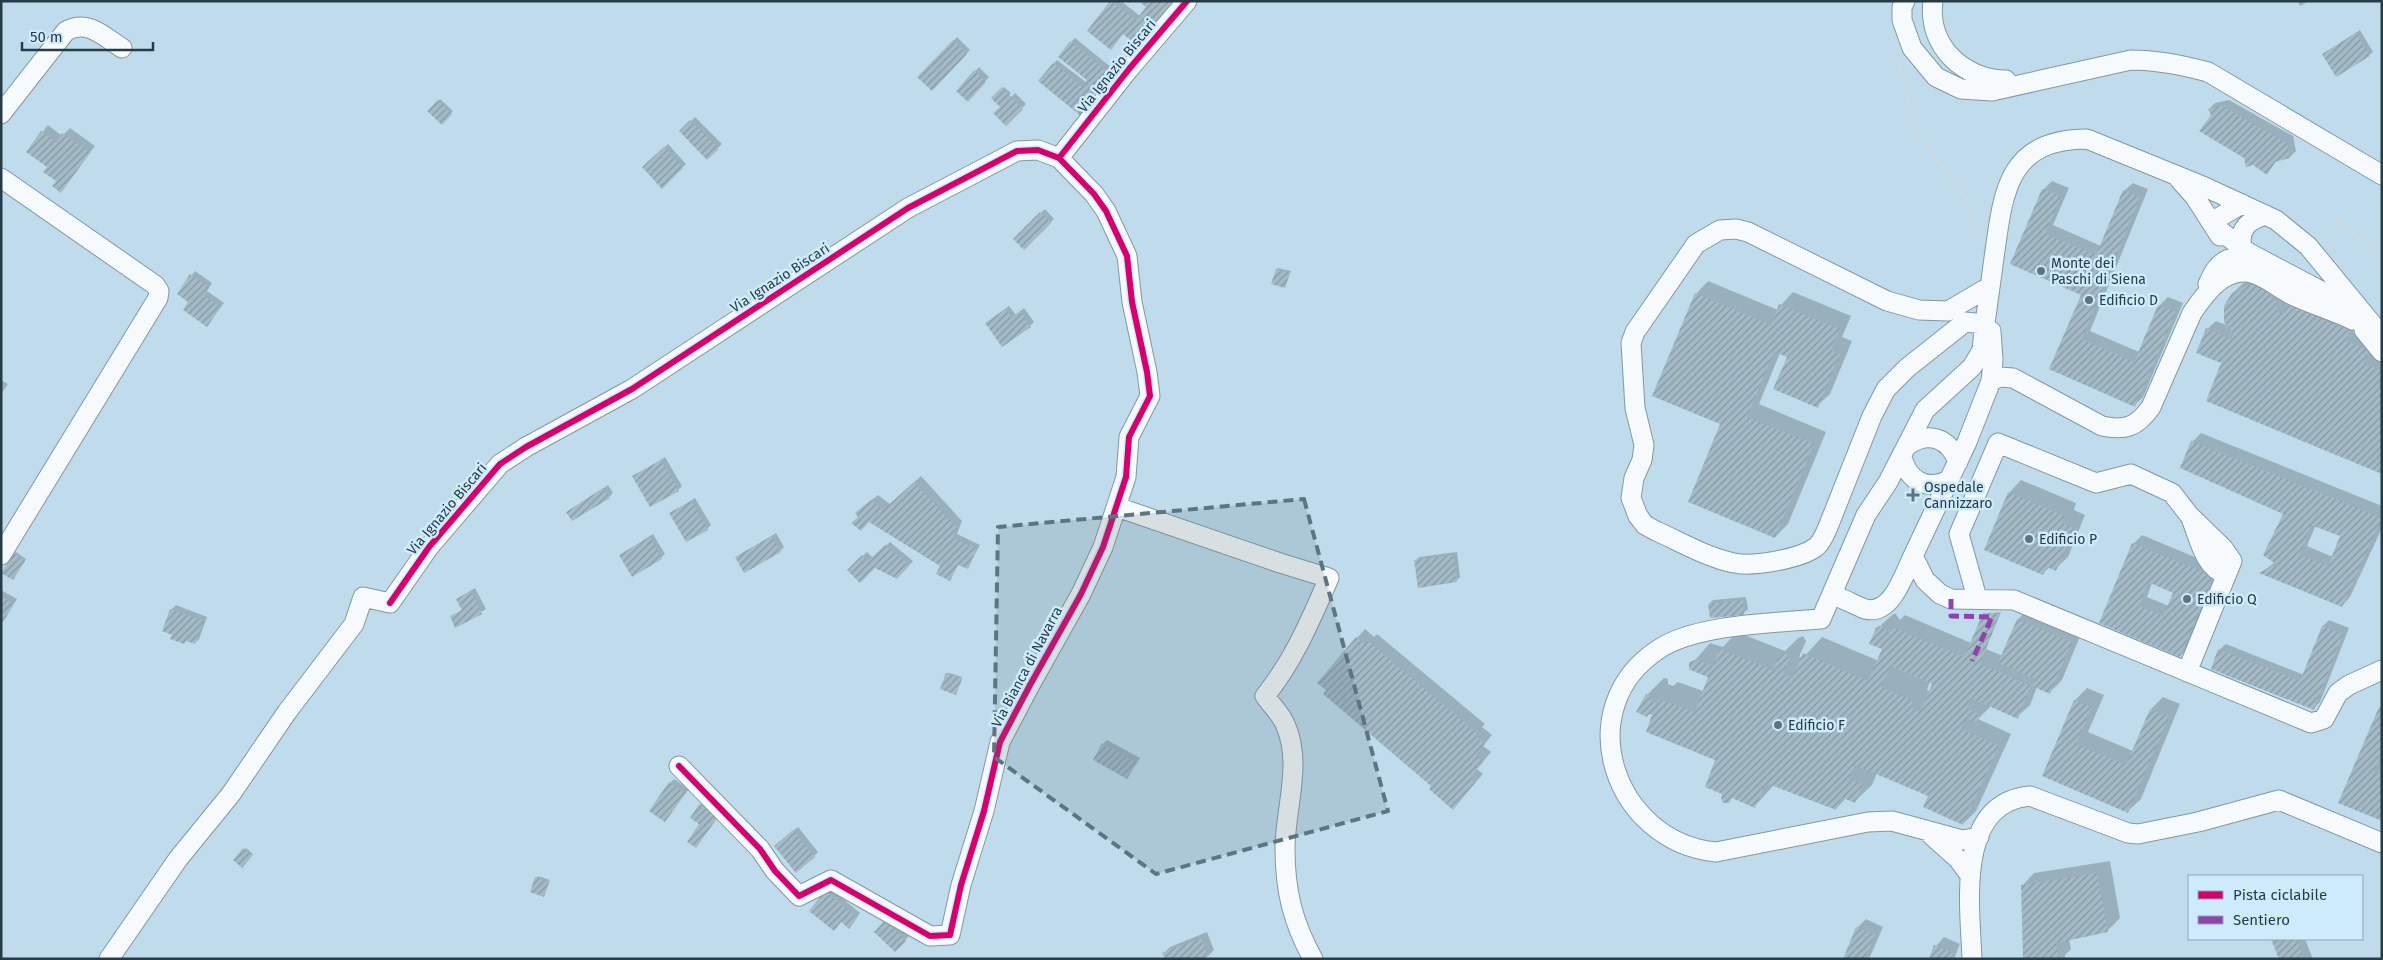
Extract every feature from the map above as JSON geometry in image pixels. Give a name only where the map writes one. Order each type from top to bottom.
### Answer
[{"type":"street","name":"Via Ignazio Biscari","points":[[109,959],[178,859],[231,794],[287,712],[354,624],[363,597],[390,603],[428,547],[500,464],[632,389],[908,208],[955,182],[1017,151],[1038,150],[1059,158],[1129,69],[1187,1]]},
{"type":"street","points":[[1906,1],[1908,13],[1916,25],[1922,28],[1935,25]]},
{"type":"street","points":[[1906,1],[1902,7],[1902,20],[1912,48],[1936,77],[1961,89],[1992,91],[2131,60],[2154,60],[2186,66],[2208,72],[2382,175]]},
{"type":"street","points":[[1933,1],[1932,10],[1935,25],[1952,58],[1971,73],[1992,80],[2035,80]]},
{"type":"street","points":[[1,114],[66,31],[75,26],[85,25],[122,48]]},
{"type":"street","points":[[1833,594],[1867,609],[1881,608],[1889,603],[1958,462],[1992,376],[1988,293],[2005,193],[2012,174],[2023,161],[2036,151],[2061,141],[2076,139],[2096,141],[2271,217],[2306,250],[2368,326],[2382,352]]},
{"type":"street","name":"Via Bianca di Navarra","points":[[679,766],[760,849],[775,871],[799,896],[831,880],[930,936],[950,935],[961,885],[984,811],[1000,742],[1030,684],[1081,594],[1103,547],[1118,507],[1126,477],[1129,437],[1150,396],[1147,372],[1132,302],[1127,256],[1106,211],[1059,158]]},
{"type":"street","points":[[2177,176],[2195,197],[2224,241],[2300,290],[2338,306]]},
{"type":"street","points":[[1,178],[155,285],[159,290],[158,298],[1,555]]},
{"type":"street","points":[[2213,224],[2242,204]]},
{"type":"street","points":[[2242,248],[2241,234],[2245,226],[2252,220],[2271,217]]},
{"type":"street","points":[[2213,224],[2242,248],[2321,290],[2338,306],[2368,326]]},
{"type":"street","points":[[1979,837],[1962,840],[1892,821],[1868,822],[1716,852],[1699,850],[1676,842],[1645,820],[1623,791],[1616,778],[1611,744],[1616,704],[1632,671],[1671,641],[1690,634],[1711,630],[1822,618],[1866,515],[1888,482],[1925,410],[1972,367],[1982,350],[1969,318],[1948,311],[1919,310],[1887,301],[1748,232],[1727,228],[1704,238],[1696,244],[1635,332],[1631,343],[1635,408],[1644,445],[1642,460],[1634,478],[1631,498],[1638,516],[1645,525],[1734,563],[1761,562],[1792,557],[1816,547],[1822,540],[1828,527],[1872,416],[1886,389],[1907,368],[1969,318],[1988,293]]},
{"type":"street","points":[[2290,273],[2300,266],[2306,250]]},
{"type":"street","points":[[1992,376],[2013,378],[2102,426],[2118,429],[2130,426],[2143,418],[2151,407],[2192,313],[2200,301],[2215,269],[2222,262],[2229,259],[2294,296],[2368,326]]},
{"type":"street","points":[[1969,318],[1988,293]]},
{"type":"street","points":[[1972,367],[1983,363],[1989,366],[1992,376]]},
{"type":"street","points":[[1949,480],[1940,485],[1929,486],[1919,483],[1904,468],[1905,451],[1916,439],[1927,436],[1938,438],[1951,448],[1958,462]]},
{"type":"street","points":[[1977,598],[1958,534],[1998,443],[2096,483],[2131,474],[2172,494],[2223,548],[2232,561],[2187,672]]},
{"type":"street","points":[[1118,507],[1280,564],[1328,578],[1306,630],[1285,671],[1264,696],[1284,722],[1290,737],[1293,759],[1285,849],[1289,895],[1302,942],[1314,959]]},
{"type":"street","points":[[1913,556],[1925,580],[1940,594],[1951,599],[2014,600],[2312,723],[2324,719],[2338,693],[2349,685],[2382,670]]},
{"type":"street","points":[[1972,959],[1969,874],[1972,854],[1992,812],[2017,797],[2030,796],[2128,833],[2138,834],[2198,822],[2279,800],[2382,843]]},
{"type":"street","points":[[1920,828],[1940,840],[1969,874]]},
{"type":"path","points":[[1895,53],[1918,135],[1968,201],[1977,233],[1999,223]]},
{"type":"path","points":[[2306,250],[2317,237],[2334,244],[2338,220],[2382,258]]},
{"type":"highlighted area","points":[[1304,499],[1388,811],[1156,874],[994,757],[998,527]]},
{"type":"building","points":[[1110,1],[1136,20],[1146,7],[1139,1],[1169,1],[1172,3],[1138,46],[1123,34],[1111,50],[1087,31]]},
{"type":"building","points":[[2356,33],[2370,56],[2336,77],[2322,54]]},
{"type":"building","points":[[953,40],[967,54],[932,91],[917,77]]},
{"type":"building","points":[[1070,41],[1114,77],[1081,116],[1038,81],[1053,63],[1082,87],[1087,80],[1058,57]]},
{"type":"building","points":[[974,70],[986,82],[968,102],[956,91]]},
{"type":"building","points":[[1002,87],[1023,109],[1006,126],[993,113],[1000,107],[991,98]]},
{"type":"building","points":[[438,100],[452,114],[442,125],[427,111]]},
{"type":"building","points":[[2222,106],[2287,143],[2290,158],[2275,162],[2267,175],[2253,165],[2246,167],[2244,158],[2199,131],[2211,115],[2208,109]]},
{"type":"building","points":[[690,120],[719,149],[707,160],[679,131]]},
{"type":"building","points":[[41,131],[56,142],[62,133],[90,153],[61,193],[52,186],[56,181],[43,172],[47,167],[26,152]]},
{"type":"building","points":[[664,147],[683,168],[662,189],[642,167]]},
{"type":"building","name":"Edificio D","points":[[2042,189],[2061,197],[2045,234],[2096,255],[2123,190],[2140,198],[2082,339],[2134,362],[2158,305],[2176,312],[2135,407],[2049,369],[2081,295],[2010,264]]},
{"type":"building","points":[[1040,212],[1051,223],[1024,250],[1013,239]]},
{"type":"building","points":[[1276,269],[1290,273],[1285,288],[1271,284]]},
{"type":"building","points":[[190,274],[209,287],[204,296],[221,307],[207,327],[183,310],[188,302],[177,294]]},
{"type":"building","points":[[2253,285],[2268,292],[2277,304],[2278,312],[2283,314],[2287,304],[2350,331],[2346,341],[2369,350],[2364,363],[2382,371],[2379,386],[2382,387],[2382,474],[2206,401],[2221,363],[2196,353],[2206,328],[2231,339],[2233,334],[2224,322],[2224,306],[2232,293],[2246,286]]},
{"type":"building","points":[[1695,293],[1771,325],[1779,304],[1839,329],[1831,350],[1840,354],[1818,408],[1773,389],[1787,357],[1774,352],[1747,417],[1814,444],[1775,538],[1688,502],[1720,424],[1652,396]]},
{"type":"building","points":[[1005,309],[1011,318],[1020,311],[1031,327],[1002,347],[985,323]]},
{"type":"building","points":[[2191,441],[2382,518],[2342,607],[2259,573],[2276,564],[2263,555],[2283,514],[2180,468]],"holes":[[[2311,525],[2340,536],[2328,566],[2300,555]]]},
{"type":"building","points":[[661,460],[679,491],[650,507],[632,476]]},
{"type":"building","points":[[914,482],[957,528],[953,538],[977,549],[968,569],[958,565],[950,581],[936,574],[940,566],[869,522],[861,531],[851,523],[858,517],[855,513],[871,500],[883,510]]},
{"type":"building","points":[[603,488],[610,498],[572,521],[566,512]]},
{"type":"building","name":"Edificio P","points":[[2008,492],[2065,516],[2062,523],[2074,528],[2056,571],[2047,567],[2043,575],[1984,550]]},
{"type":"building","points":[[691,501],[708,530],[686,542],[669,513]]},
{"type":"building","points":[[772,536],[781,552],[744,573],[735,557]]},
{"type":"building","points":[[649,537],[662,559],[632,577],[619,555]]},
{"type":"building","name":"Edificio Q","points":[[2132,543],[2214,576],[2180,657],[2099,623]],"holes":[[[2148,582],[2173,593],[2163,616],[2139,606]]]},
{"type":"building","points":[[885,545],[910,565],[897,579],[875,568],[860,583],[847,570],[862,555],[868,561]]},
{"type":"building","points":[[13,553],[25,561],[13,580],[1,573]]},
{"type":"building","points":[[1453,555],[1457,582],[1418,588],[1414,560]]},
{"type":"building","points":[[471,591],[482,614],[455,628],[450,616],[462,610],[456,599]]},
{"type":"building","points":[[1,596],[14,604],[3,622],[1,621]]},
{"type":"building","points":[[1743,600],[1744,615],[1710,618],[1708,604]]},
{"type":"building","points":[[170,609],[204,621],[195,644],[186,641],[184,644],[170,639],[172,635],[162,631]]},
{"type":"building","name":"Edificio F","points":[[1983,613],[2000,613],[1980,664],[2031,686],[2018,719],[1971,698],[1967,708],[1979,714],[1979,719],[1974,722],[1966,719],[1961,729],[1999,746],[1963,825],[1923,807],[1928,796],[1855,765],[1848,782],[1858,781],[1862,787],[1855,803],[1841,797],[1836,810],[1766,783],[1755,808],[1732,798],[1729,803],[1723,803],[1722,794],[1705,787],[1715,760],[1646,732],[1652,715],[1649,714],[1647,717],[1636,712],[1646,694],[1651,696],[1651,701],[1657,704],[1659,699],[1695,712],[1708,677],[1689,669],[1689,662],[1696,660],[1713,666],[1719,649],[1773,670],[1779,655],[1786,653],[1789,659],[1783,674],[1792,678],[1803,653],[1868,681],[1882,649],[1869,644],[1876,628],[1883,626],[1889,634],[1892,627],[1964,657]],"holes":[[[1891,666],[1932,684],[1920,712],[1911,707],[1913,701],[1881,687]]]},
{"type":"building","points":[[2017,619],[2072,642],[2050,694],[2032,686],[2035,679],[1998,663]]},
{"type":"building","points":[[2322,626],[2343,634],[2314,710],[2211,669],[2218,649],[2300,681]]},
{"type":"building","points":[[1356,637],[1365,644],[1368,641],[1477,733],[1475,736],[1485,744],[1476,755],[1483,762],[1470,778],[1475,783],[1453,810],[1429,789],[1431,786],[1323,694],[1326,690],[1317,683]]},
{"type":"building","points":[[946,673],[962,679],[956,695],[940,689]]},
{"type":"building","points":[[2074,700],[2092,707],[2076,744],[2126,765],[2150,709],[2169,717],[2128,813],[2042,776]]},
{"type":"building","points":[[2379,707],[2382,708],[2382,753],[2374,772],[2382,775],[2382,821],[2338,803]]},
{"type":"building","points":[[1102,743],[1137,763],[1127,779],[1093,760]]},
{"type":"building","points":[[669,782],[686,793],[665,822],[649,811]]},
{"type":"building","points":[[699,804],[718,817],[696,848],[687,842],[699,824],[690,818]]},
{"type":"building","points":[[793,830],[815,857],[796,873],[774,846]]},
{"type":"building","points":[[243,848],[252,856],[242,868],[233,860]]},
{"type":"building","points":[[2097,873],[2108,932],[2056,943],[2059,959],[2023,959],[2021,885]]},
{"type":"building","points":[[535,877],[549,882],[544,897],[530,892]]},
{"type":"building","points":[[825,891],[857,918],[849,929],[841,922],[834,931],[809,911]]},
{"type":"building","points":[[885,920],[906,941],[895,952],[874,932]]},
{"type":"building","points":[[1856,927],[1875,935],[1865,959],[1843,959]]},
{"type":"building","points":[[1201,938],[1208,957],[1165,959],[1162,953]]},
{"type":"building","points":[[2271,940],[2297,940],[2304,959],[2279,959]]},
{"type":"building","points":[[1934,945],[1953,953],[1950,959],[1929,959]]},
{"type":"marked path","points":[[1951,599],[1951,616],[1992,617],[1972,661]]},
{"type":"cycle path","points":[[390,603],[429,547],[500,464],[526,447],[632,389],[908,208],[1017,151],[1038,150],[1059,158],[1129,69],[1187,1]]},
{"type":"cycle path","points":[[679,766],[760,849],[775,871],[799,896],[831,880],[930,936],[950,935],[961,885],[984,811],[1000,742],[1081,594],[1103,547],[1126,477],[1129,437],[1150,396],[1147,372],[1132,302],[1127,256],[1106,211],[1094,194],[1059,158]]},
{"type":"place","name":"Monte dei Paschi di Siena","points":[[2041,271]]},
{"type":"place","name":"Edificio D","points":[[2089,300]]},
{"type":"place","name":"Ospedale Cannizzaro","points":[[1913,495]]},
{"type":"place","name":"Edificio P","points":[[2029,539]]},
{"type":"place","name":"Edificio Q","points":[[2187,599]]},
{"type":"place","name":"Edificio F","points":[[1778,725]]}]
